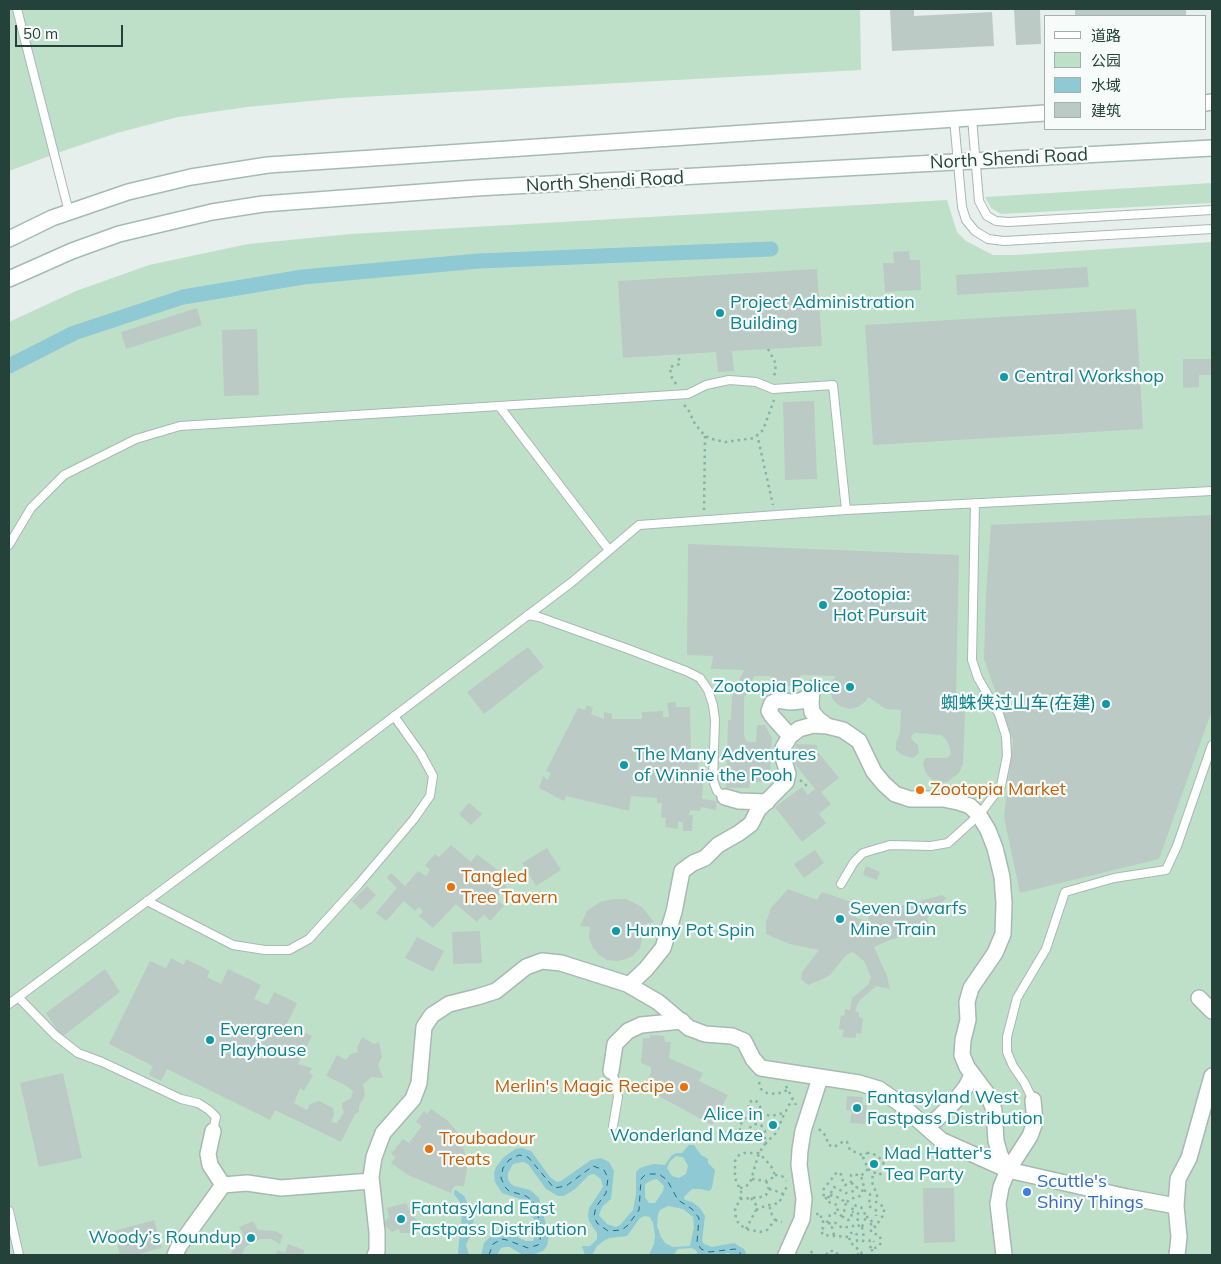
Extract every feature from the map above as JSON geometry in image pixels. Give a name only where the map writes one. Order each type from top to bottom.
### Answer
[{"type":"street","points":[[9,239],[69,212],[128,192],[214,173],[268,165],[1044,113]]},
{"type":"street","name":"North Shendi Road","points":[[9,279],[72,251],[119,234],[212,212],[263,204],[476,188],[1212,148]]},
{"type":"street","points":[[790,736],[769,711],[772,703],[778,700],[801,701],[812,691],[812,712],[827,726]]},
{"type":"street","points":[[629,985],[646,969],[662,948],[674,912],[677,888],[682,871],[693,863],[705,858],[718,845],[751,824],[758,810],[786,782],[788,774],[783,757],[783,748],[790,736],[799,729],[813,725],[843,730],[858,742],[874,772],[895,794],[910,799],[943,799],[970,806],[979,815],[988,830],[995,848],[1002,877],[1004,903],[1003,934],[995,952],[971,988],[967,1002],[968,1020],[963,1040],[962,1055],[966,1067],[988,1095],[994,1110],[996,1140],[1000,1155],[1008,1170]]},
{"type":"street","points":[[725,797],[739,801],[767,802]]},
{"type":"street","points":[[374,1255],[377,1232],[371,1181],[374,1157],[383,1133],[413,1100],[419,1082],[424,1027],[432,1015],[449,1004],[496,991],[526,967],[542,960],[561,962],[629,985],[658,1002],[689,1028],[705,1034],[732,1036],[744,1041],[753,1059],[761,1068],[820,1078],[859,1082],[879,1089],[899,1103],[941,1140],[1008,1170],[1176,1206]]},
{"type":"street","points":[[1199,998],[1212,1011]]},
{"type":"street","points":[[611,1072],[615,1044],[628,1030],[641,1025],[682,1021]]},
{"type":"street","points":[[925,1125],[937,1119],[955,1101],[972,1076]]},
{"type":"street","points":[[1177,1255],[1179,1237],[1176,1206],[1178,1178],[1189,1158],[1212,1076]]},
{"type":"street","points":[[786,1255],[802,1219],[804,1199],[799,1165],[800,1150],[803,1131],[820,1078]]},
{"type":"street","points":[[1004,1255],[998,1204],[1001,1187],[1008,1170],[1030,1136],[1035,1122],[1033,1100]]},
{"type":"street","points":[[213,1131],[208,1154],[210,1165],[223,1185]]},
{"type":"street","points":[[223,1185],[247,1183],[281,1188],[371,1181]]},
{"type":"street","points":[[179,1252],[223,1185]]},
{"type":"lane","points":[[17,9],[69,212]]},
{"type":"lane","points":[[972,118],[979,200],[987,216],[996,221],[1008,222],[1212,210]]},
{"type":"lane","points":[[954,119],[962,207],[966,220],[976,231],[988,238],[1004,241],[1212,229]]},
{"type":"lane","points":[[9,545],[30,508],[64,475],[136,438],[180,426],[688,394],[706,385],[730,380],[756,382],[773,389],[833,384],[846,510]]},
{"type":"lane","points":[[499,406],[609,550]]},
{"type":"lane","points":[[9,1004],[572,582],[639,525],[846,510],[1212,491]]},
{"type":"lane","points":[[841,884],[854,862],[863,853],[890,845],[931,846],[948,843],[979,815],[1002,786],[1006,756],[1006,736],[999,714],[978,678],[972,660],[975,503]]},
{"type":"lane","points":[[528,615],[539,617],[686,670],[700,678],[708,690],[715,720],[713,780],[717,791],[725,797]]},
{"type":"lane","points":[[147,901],[233,945],[265,950],[289,950],[309,939],[408,826],[430,796],[433,776],[421,754],[394,716]]},
{"type":"lane","points":[[1033,1100],[1007,1052],[1008,1037],[1016,998],[1046,949],[1065,892],[1114,878],[1166,870],[1177,846],[1212,746]]},
{"type":"lane","points":[[18,997],[55,1035],[78,1052],[209,1110],[216,1117],[213,1131]]},
{"type":"lane","points":[[611,1072],[616,1084],[618,1097],[612,1126]]},
{"type":"lane","points":[[9,1211],[19,1255]]},
{"type":"path","points":[[678,354],[680,364],[670,367],[671,376],[681,394],[682,404],[688,408],[695,424],[705,436],[712,440],[725,442],[754,438],[763,430],[768,420],[774,397],[776,364],[768,349]]},
{"type":"path","points":[[704,520],[705,436]]},
{"type":"path","points":[[761,1068],[759,1084],[761,1089],[768,1093],[776,1094],[788,1090]]},
{"type":"path","points":[[740,1188],[745,1187],[752,1179],[759,1152],[776,1133],[792,1099]]},
{"type":"path","points":[[765,1144],[765,1130],[759,1123],[754,1124],[745,1132],[740,1130],[740,1125],[748,1114],[749,1102],[755,1100],[763,1114],[767,1116],[780,1114],[786,1110]]},
{"type":"path","points":[[759,1152],[771,1166],[775,1175]]},
{"type":"path","points":[[759,1152],[744,1153],[739,1155],[735,1161],[735,1178],[742,1194],[735,1210],[736,1219],[746,1229],[760,1232],[767,1230],[775,1220]]},
{"type":"path","points":[[867,1154],[875,1154],[885,1166],[884,1171],[879,1175],[873,1173],[868,1169],[863,1158],[867,1154]]},
{"type":"path","points":[[861,1176],[868,1169]]},
{"type":"path","points":[[837,1214],[837,1205],[826,1200],[823,1190],[837,1172],[842,1175],[845,1186],[851,1183]]},
{"type":"path","points":[[827,1223],[830,1215],[833,1213],[848,1220],[851,1219],[853,1205],[856,1204],[861,1207],[866,1217],[870,1217],[877,1227],[884,1210],[882,1205],[876,1202],[877,1195],[872,1182],[873,1173]]},
{"type":"path","points":[[843,1217],[846,1203],[850,1199],[860,1196],[864,1190],[864,1182],[861,1176],[854,1174],[851,1176],[851,1183]]},
{"type":"path","points":[[752,1179],[766,1182],[775,1175],[782,1176],[786,1179],[787,1185],[786,1196],[779,1203],[756,1210]]},
{"type":"path","points":[[766,1182],[769,1189],[786,1196]]},
{"type":"path","points":[[826,1197],[830,1197],[834,1188],[846,1193],[854,1191],[857,1188],[856,1185],[851,1183]]},
{"type":"path","points":[[740,1200],[766,1195],[769,1189]]},
{"type":"path","points":[[864,1190],[870,1194],[869,1206],[877,1211],[876,1216]]},
{"type":"path","points":[[830,1194],[846,1203]]},
{"type":"path","points":[[746,1229],[756,1210],[756,1206],[751,1198]]},
{"type":"path","points":[[770,1205],[770,1211],[775,1220],[782,1222]]},
{"type":"path","points":[[852,1212],[857,1212],[859,1215],[858,1225]]},
{"type":"path","points":[[862,1254],[848,1241],[851,1233],[855,1232],[857,1241],[863,1241],[862,1227],[866,1217]]},
{"type":"path","points":[[871,1221],[871,1232],[880,1236],[881,1243],[878,1247],[872,1249]]},
{"type":"path","points":[[834,1235],[832,1227],[834,1223],[842,1228],[858,1225],[860,1228],[862,1227]]},
{"type":"path","points":[[824,1229],[821,1230],[823,1235],[849,1237]]},
{"type":"path","points":[[872,1255],[869,1242],[873,1240],[874,1242]]},
{"type":"path","points":[[811,1251],[813,1255]]},
{"type":"path","points":[[826,1255],[829,1251],[835,1251],[838,1255]]},
{"type":"path","points":[[857,1255],[862,1254]]},
{"type":"green space","points":[[9,9],[860,9],[861,70],[342,98],[247,107],[178,117],[117,133],[9,171]]},
{"type":"green space","points":[[1212,183],[1212,203],[1001,214],[991,208],[985,197]]},
{"type":"green space","points":[[947,200],[957,232],[966,241],[993,255],[1212,242],[1212,1255],[9,1255],[9,322],[76,291],[149,265],[248,244],[351,234]]},
{"type":"water","points":[[689,1145],[694,1145],[701,1155],[708,1159],[708,1163],[715,1170],[712,1188],[709,1191],[692,1189],[684,1197],[685,1200],[692,1202],[700,1208],[705,1216],[702,1241],[704,1244],[712,1247],[734,1243],[744,1249],[747,1255],[728,1253],[698,1255],[696,1250],[691,1248],[678,1249],[674,1255],[649,1255],[655,1236],[650,1217],[645,1216],[640,1218],[627,1236],[605,1240],[597,1246],[592,1255],[585,1255],[582,1246],[590,1246],[597,1239],[597,1233],[589,1221],[588,1215],[589,1208],[603,1187],[601,1179],[594,1174],[589,1175],[575,1189],[564,1196],[558,1196],[546,1189],[528,1164],[523,1162],[513,1164],[508,1173],[508,1179],[514,1186],[530,1190],[539,1198],[549,1236],[547,1246],[543,1251],[532,1255],[521,1254],[510,1247],[505,1247],[501,1248],[497,1255],[481,1255],[484,1243],[492,1235],[499,1232],[511,1234],[526,1241],[533,1241],[534,1238],[530,1230],[534,1219],[529,1213],[527,1205],[523,1200],[502,1193],[495,1182],[494,1173],[496,1167],[504,1157],[515,1149],[522,1148],[531,1151],[550,1177],[557,1182],[591,1160],[601,1158],[609,1162],[614,1171],[611,1199],[602,1207],[599,1215],[607,1224],[616,1227],[633,1210],[636,1194],[636,1172],[640,1168],[654,1164],[665,1165],[672,1155],[682,1153]],"holes":[[[676,1156],[683,1157],[688,1166],[686,1174],[679,1178],[672,1176],[667,1168],[670,1161]],[[657,1179],[664,1186],[655,1203],[649,1203],[645,1197],[645,1184]],[[668,1206],[683,1209],[693,1217],[694,1227],[690,1246],[673,1247],[665,1243],[657,1226],[660,1210]]]},
{"type":"water","points":[[456,1190],[464,1196],[474,1217],[472,1232],[466,1245],[469,1255],[459,1255],[458,1252],[462,1214],[460,1202],[454,1194]]},
{"type":"building","points":[[890,9],[914,9],[914,16],[992,12],[994,46],[892,51]]},
{"type":"building","points":[[1014,9],[1040,9],[1041,44],[1016,45]]},
{"type":"building","points":[[1075,9],[1186,9],[1186,15],[1075,15]]},
{"type":"building","points":[[909,251],[910,260],[920,260],[921,290],[885,292],[883,263],[894,263],[893,252]]},
{"type":"building","points":[[1087,267],[1089,287],[957,295],[956,275]]},
{"type":"building","name":"Project Administration Building","points":[[817,269],[822,346],[732,351],[734,371],[718,372],[716,352],[623,358],[618,281]]},
{"type":"building","points":[[197,308],[202,325],[126,349],[121,332]]},
{"type":"building","name":"Central Workshop","points":[[1136,309],[1143,429],[873,445],[865,325]]},
{"type":"building","points":[[257,329],[259,395],[224,396],[222,330]]},
{"type":"building","points":[[1183,359],[1212,359],[1212,375],[1199,375],[1199,387],[1183,388]]},
{"type":"building","points":[[814,401],[817,479],[785,480],[783,402]]},
{"type":"building","name":"蜘蛛侠过山车(在建)","points":[[1212,515],[1212,710],[1159,859],[1020,893],[1004,817],[1013,741],[984,659],[991,525]]},
{"type":"building","name":"Zootopia: Hot Pursuit","points":[[688,544],[959,555],[956,695],[944,694],[943,711],[965,712],[963,764],[959,773],[947,782],[935,783],[926,773],[923,764],[925,758],[947,758],[951,754],[945,738],[941,735],[915,733],[911,739],[918,745],[919,753],[913,758],[902,755],[896,750],[896,743],[900,732],[901,710],[886,709],[868,697],[858,707],[849,709],[840,706],[833,700],[830,691],[832,681],[836,676],[801,675],[790,686],[783,687],[777,685],[770,676],[754,676],[744,698],[744,736],[747,742],[756,742],[757,725],[765,725],[772,738],[770,776],[766,782],[750,782],[749,788],[726,788],[728,720],[731,720],[732,696],[744,670],[711,669],[713,656],[687,655]]},
{"type":"building","points":[[528,647],[544,667],[484,714],[467,692]]},
{"type":"building","name":"The Many Adventures of Winnie the Pooh","points":[[676,702],[676,707],[690,707],[691,758],[699,760],[698,769],[704,770],[702,799],[717,801],[716,810],[701,807],[700,811],[690,810],[689,815],[693,815],[692,831],[683,831],[683,823],[678,821],[678,829],[665,827],[666,818],[661,817],[662,803],[657,803],[657,798],[631,796],[629,811],[566,796],[564,801],[539,788],[543,776],[548,780],[551,773],[546,771],[578,708],[585,710],[587,705],[593,708],[591,714],[604,719],[604,712],[612,714],[612,719],[642,719],[642,712],[663,711],[663,717],[669,717],[667,703]]},
{"type":"building","points":[[796,744],[817,745],[817,751],[839,778],[821,792],[831,804],[819,814],[826,823],[802,842],[775,807],[802,787],[808,795],[815,789],[795,764]]},
{"type":"building","points":[[469,803],[482,814],[471,825],[459,814]]},
{"type":"building","name":"Tangled Tree Tavern","points":[[451,845],[471,862],[477,854],[505,876],[500,880],[507,886],[496,898],[504,906],[490,921],[484,914],[477,922],[456,904],[433,928],[419,916],[423,911],[419,907],[415,911],[404,901],[386,921],[376,913],[397,888],[387,878],[391,873],[405,886],[418,871],[426,876],[430,870],[425,865],[435,854],[439,857]]},
{"type":"building","points":[[547,848],[561,870],[536,886],[522,863]]},
{"type":"building","points":[[815,850],[824,863],[804,878],[794,864]]},
{"type":"building","points":[[866,866],[880,872],[877,880],[863,875]]},
{"type":"building","points":[[367,886],[376,895],[361,910],[352,901]]},
{"type":"building","points":[[788,889],[817,900],[822,892],[860,905],[856,918],[868,921],[869,915],[942,895],[946,898],[927,918],[930,928],[874,947],[887,976],[890,989],[876,986],[859,1001],[855,1011],[859,1012],[859,1017],[863,1018],[861,1034],[856,1033],[856,1038],[842,1037],[844,1030],[839,1029],[841,1015],[844,1016],[845,1009],[850,1010],[852,998],[869,984],[871,977],[864,961],[853,952],[846,955],[830,975],[823,979],[808,985],[801,979],[802,972],[819,950],[790,944],[766,934],[766,922],[771,908]]},
{"type":"building","name":"Hunny Pot Spin","points":[[626,899],[642,907],[654,922],[642,925],[640,948],[634,955],[617,961],[607,960],[599,955],[592,946],[589,937],[590,927],[580,926],[587,911],[600,902]]},
{"type":"building","points":[[480,931],[482,963],[453,964],[452,932]]},
{"type":"building","points":[[417,937],[444,951],[433,972],[405,958]]},
{"type":"building","name":"Evergreen Playhouse","points":[[171,958],[184,965],[186,959],[210,971],[207,977],[221,984],[228,969],[261,985],[254,999],[268,1005],[274,992],[297,1003],[287,1024],[312,1036],[298,1064],[312,1068],[309,1073],[313,1075],[304,1091],[300,1088],[294,1103],[307,1110],[310,1104],[319,1101],[333,1108],[334,1115],[331,1122],[337,1123],[344,1112],[342,1103],[351,1098],[353,1091],[326,1076],[337,1055],[346,1060],[351,1054],[358,1052],[357,1048],[362,1037],[374,1044],[379,1042],[382,1057],[378,1065],[383,1078],[372,1077],[363,1084],[365,1096],[359,1106],[359,1112],[355,1114],[341,1142],[275,1110],[270,1120],[167,1069],[161,1081],[149,1075],[153,1066],[109,1044],[150,961],[166,968]]},
{"type":"building","points":[[105,969],[120,992],[62,1037],[46,1013]]},
{"type":"building","points":[[650,1035],[664,1036],[665,1042],[671,1042],[669,1058],[703,1073],[699,1081],[728,1095],[712,1125],[644,1088],[651,1073],[651,1067],[641,1063],[643,1038],[650,1038]]},
{"type":"building","points":[[63,1073],[82,1158],[39,1167],[20,1083]]},
{"type":"building","name":"Fantasyland West Fastpass Distribution","points":[[847,1096],[863,1097],[862,1105],[867,1105],[865,1124],[850,1123],[852,1111],[846,1110]]},
{"type":"building","name":"Troubadour Treats","points":[[431,1109],[448,1121],[457,1132],[466,1156],[467,1169],[464,1186],[454,1186],[451,1193],[408,1175],[391,1163],[396,1157],[391,1154],[403,1139],[409,1143],[422,1126],[416,1122],[424,1111],[427,1114]]},
{"type":"building","points":[[923,1188],[954,1188],[955,1242],[924,1243]]},
{"type":"building","name":"Fantasyland East Fastpass Distribution","points":[[406,1203],[412,1215],[418,1221],[417,1230],[409,1233],[400,1233],[399,1229],[392,1232],[383,1224],[389,1217],[387,1208]]},
{"type":"building","points":[[154,1220],[162,1248],[135,1255],[120,1255],[114,1231]]},
{"type":"building","points":[[253,1221],[258,1230],[275,1231],[283,1235],[280,1244],[271,1239],[260,1239],[245,1247],[242,1255],[230,1255],[243,1234],[239,1227]]},
{"type":"building","points":[[288,1244],[304,1250],[303,1255],[275,1255],[278,1250],[285,1253]]},
{"type":"waterway","points":[[9,366],[74,333],[183,297],[303,277],[479,261],[771,249]]},
{"type":"ferry route","points":[[489,1255],[493,1244],[502,1239],[528,1248],[538,1245],[540,1242],[541,1226],[533,1201],[526,1196],[509,1191],[501,1178],[503,1168],[509,1160],[519,1155],[528,1157],[554,1188],[566,1186],[593,1166],[604,1170],[608,1178],[606,1193],[596,1207],[594,1216],[597,1223],[608,1231],[622,1230],[628,1225],[639,1210],[641,1179],[645,1175],[659,1174],[667,1180],[678,1200],[692,1209],[699,1218],[697,1242],[701,1249],[709,1252],[735,1249],[741,1255]]},
{"type":"place","name":"Project Administration Building","points":[[720,313]]},
{"type":"place","name":"Central Workshop","points":[[1004,377]]},
{"type":"place","name":"Zootopia: Hot Pursuit","points":[[823,605]]},
{"type":"place","name":"Zootopia Police","points":[[850,687]]},
{"type":"place","name":"蜘蛛侠过山车(在建)","points":[[1106,704]]},
{"type":"place","name":"The Many Adventures of Winnie the Pooh","points":[[624,765]]},
{"type":"place","name":"Zootopia Market","points":[[920,790]]},
{"type":"place","name":"Tangled Tree Tavern","points":[[451,887]]},
{"type":"place","name":"Seven Dwarfs Mine Train","points":[[840,919]]},
{"type":"place","name":"Hunny Pot Spin","points":[[616,931]]},
{"type":"place","name":"Evergreen Playhouse","points":[[210,1040]]},
{"type":"place","name":"Merlin's Magic Recipe","points":[[684,1087]]},
{"type":"place","name":"Fantasyland West Fastpass Distribution","points":[[857,1108]]},
{"type":"place","name":"Alice in Wonderland Maze","points":[[773,1125]]},
{"type":"place","name":"Troubadour Treats","points":[[429,1149]]},
{"type":"place","name":"Mad Hatter's Tea Party","points":[[874,1164]]},
{"type":"place","name":"Scuttle's Shiny Things","points":[[1027,1192]]},
{"type":"place","name":"Fantasyland East Fastpass Distribution","points":[[401,1219]]},
{"type":"place","name":"Woody’s Roundup","points":[[251,1238]]}]
